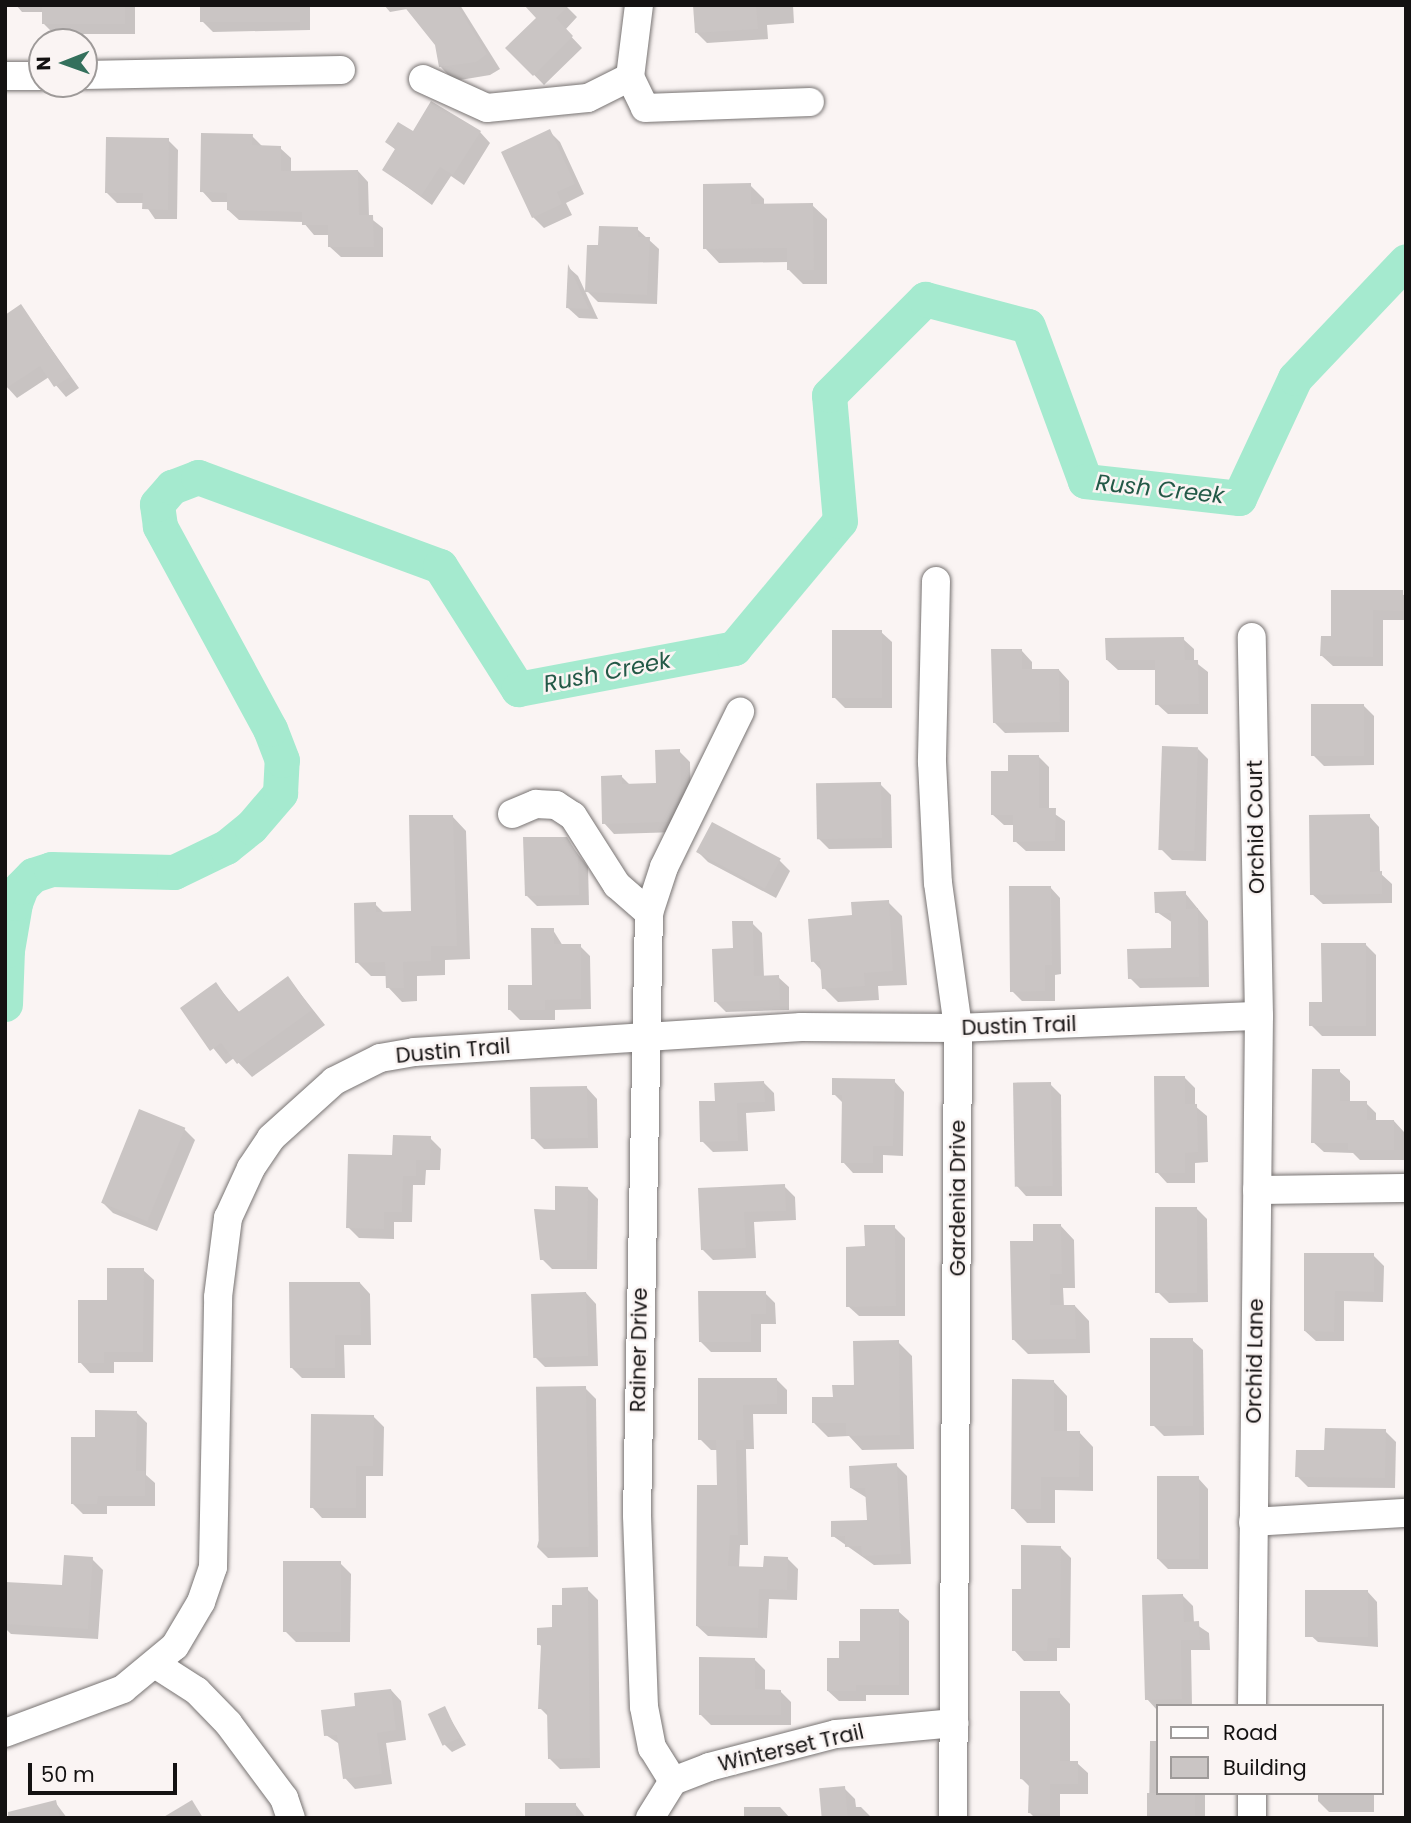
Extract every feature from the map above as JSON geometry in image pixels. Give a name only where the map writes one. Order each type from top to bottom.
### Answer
[{"type":"street","points":[[639,5],[630,77],[645,108],[810,102]]},
{"type":"street","points":[[98,75],[341,70]]},
{"type":"street","points":[[5,76],[28,75]]},
{"type":"street","points":[[423,79],[487,108],[588,98],[630,77]]},
{"type":"street","name":"Gardenia Drive","points":[[936,581],[932,762],[937,856],[958,1028],[953,1815]]},
{"type":"street","name":"Orchid Court","points":[[1252,637],[1259,1016]]},
{"type":"street","name":"Rainer Drive","points":[[673,1781],[652,1748],[643,1707],[637,1515],[643,1039],[649,912],[664,867],[740,712]]},
{"type":"street","points":[[512,814],[536,804],[556,805],[573,816],[617,885],[649,912]]},
{"type":"street","name":"Dustin Trail","points":[[5,1733],[123,1689],[155,1664],[191,1623],[213,1567],[221,1251],[236,1197],[271,1138],[334,1081],[380,1058],[414,1052],[801,1027],[958,1028],[1259,1016]]},
{"type":"street","name":"Orchid Lane","points":[[1252,1704],[1259,1016]]},
{"type":"street","points":[[1257,1190],[1406,1188]]},
{"type":"street","points":[[1253,1522],[1406,1513]]},
{"type":"street","points":[[155,1664],[197,1691],[228,1723],[284,1798],[291,1818]]},
{"type":"street","name":"Winterset Trail","points":[[673,1781],[836,1734],[954,1723]]},
{"type":"street","points":[[650,1818],[673,1781]]},
{"type":"street","points":[[1252,1795],[1252,1818]]},
{"type":"building","points":[[42,5],[125,5],[125,24],[42,24]]},
{"type":"building","points":[[200,5],[300,5],[300,22],[200,22]]},
{"type":"building","points":[[403,5],[457,5],[487,54],[476,62],[439,67],[435,45]]},
{"type":"building","points":[[524,5],[569,5],[556,18],[573,36],[533,76],[505,48],[536,18]]},
{"type":"building","points":[[693,5],[756,5],[758,29],[695,33]]},
{"type":"building","points":[[431,101],[481,131],[453,175],[440,167],[421,196],[382,170],[395,149],[385,142],[398,122],[413,131]]},
{"type":"building","points":[[550,129],[575,184],[557,192],[562,204],[532,218],[501,152]]},
{"type":"building","points":[[201,133],[253,134],[252,145],[281,146],[281,171],[358,170],[359,215],[373,215],[374,247],[328,247],[328,225],[302,225],[302,212],[227,210],[227,193],[200,192]]},
{"type":"building","points":[[106,137],[169,138],[168,210],[142,209],[143,193],[105,193]]},
{"type":"building","points":[[751,183],[751,204],[813,203],[814,270],[787,270],[787,248],[703,249],[703,184]]},
{"type":"building","points":[[599,226],[638,227],[638,237],[650,237],[647,295],[585,292],[587,245],[598,245]]},
{"type":"building","points":[[568,264],[589,309],[566,308]]},
{"type":"building","points":[[21,304],[70,377],[54,387],[40,366],[5,389],[5,315]]},
{"type":"building","points":[[1331,590],[1403,590],[1403,611],[1373,610],[1373,657],[1320,656],[1321,636],[1331,636]]},
{"type":"building","points":[[832,630],[882,630],[882,698],[832,698]]},
{"type":"building","points":[[1184,637],[1185,660],[1198,660],[1199,704],[1155,705],[1155,660],[1106,660],[1105,638]]},
{"type":"building","points":[[991,649],[1022,649],[1022,669],[1059,669],[1060,722],[993,723]]},
{"type":"building","points":[[1311,704],[1364,704],[1364,756],[1311,756]]},
{"type":"building","points":[[1162,746],[1198,747],[1194,851],[1158,850]]},
{"type":"building","points":[[680,749],[681,794],[667,822],[602,824],[601,776],[622,775],[622,784],[656,783],[655,750]]},
{"type":"building","points":[[1008,755],[1039,755],[1039,808],[1056,808],[1055,841],[1013,842],[1013,815],[991,815],[991,771],[1008,771]]},
{"type":"building","points":[[881,782],[882,838],[817,839],[816,783]]},
{"type":"building","points":[[1370,814],[1370,872],[1382,871],[1382,894],[1310,895],[1309,815]]},
{"type":"building","points":[[409,815],[453,815],[457,946],[431,946],[431,961],[403,962],[404,988],[386,988],[385,962],[355,963],[354,903],[376,902],[376,912],[411,911]]},
{"type":"building","points":[[712,822],[781,859],[765,889],[696,852]]},
{"type":"building","points":[[523,837],[567,837],[578,855],[579,895],[525,896]]},
{"type":"building","points":[[1009,886],[1051,886],[1052,965],[1045,965],[1045,991],[1010,992]]},
{"type":"building","points":[[1186,891],[1186,909],[1198,908],[1199,977],[1128,979],[1127,949],[1171,948],[1171,913],[1155,913],[1154,892]]},
{"type":"building","points":[[889,900],[893,971],[864,973],[865,986],[822,989],[820,961],[811,962],[808,919],[852,915],[851,902]]},
{"type":"building","points":[[732,921],[753,921],[754,976],[779,975],[780,1000],[714,1002],[712,949],[733,948]]},
{"type":"building","points":[[531,928],[554,928],[554,944],[581,944],[581,999],[545,1000],[545,1010],[508,1010],[508,985],[532,985]]},
{"type":"building","points":[[1321,943],[1366,943],[1366,1026],[1309,1026],[1309,1002],[1322,1002]]},
{"type":"building","points":[[288,976],[312,1010],[237,1064],[221,1043],[210,1051],[180,1008],[216,982],[237,1013]]},
{"type":"building","points":[[1312,1069],[1340,1069],[1340,1101],[1367,1101],[1367,1120],[1394,1120],[1394,1150],[1348,1150],[1348,1143],[1311,1143]]},
{"type":"building","points":[[1154,1076],[1185,1076],[1185,1104],[1197,1104],[1198,1152],[1185,1153],[1185,1173],[1155,1173]]},
{"type":"building","points":[[832,1078],[895,1079],[893,1146],[873,1146],[873,1163],[841,1163],[842,1095],[832,1095]]},
{"type":"building","points":[[764,1081],[765,1102],[737,1103],[738,1141],[700,1142],[699,1101],[715,1101],[714,1083]]},
{"type":"building","points":[[1051,1082],[1053,1186],[1015,1187],[1013,1083]]},
{"type":"building","points":[[587,1086],[588,1138],[531,1139],[530,1087]]},
{"type":"building","points":[[139,1109],[185,1128],[148,1221],[101,1203]]},
{"type":"building","points":[[393,1135],[431,1136],[430,1160],[416,1160],[416,1176],[403,1176],[402,1212],[384,1212],[384,1229],[346,1228],[348,1154],[392,1155]]},
{"type":"building","points":[[785,1184],[786,1211],[744,1212],[746,1248],[701,1250],[698,1188]]},
{"type":"building","points":[[555,1186],[588,1187],[587,1260],[540,1260],[534,1209],[555,1210]]},
{"type":"building","points":[[1155,1207],[1197,1207],[1197,1293],[1155,1293]]},
{"type":"building","points":[[1033,1224],[1061,1224],[1062,1274],[1050,1274],[1050,1305],[1075,1305],[1076,1339],[1012,1340],[1010,1241],[1033,1241]]},
{"type":"building","points":[[864,1225],[895,1225],[896,1306],[846,1307],[846,1247],[865,1246]]},
{"type":"building","points":[[1304,1253],[1374,1253],[1374,1292],[1335,1291],[1334,1332],[1304,1331]]},
{"type":"building","points":[[107,1268],[144,1268],[143,1352],[104,1352],[104,1363],[78,1363],[78,1300],[107,1300]]},
{"type":"building","points":[[289,1282],[360,1282],[361,1335],[335,1335],[335,1368],[290,1368]]},
{"type":"building","points":[[698,1291],[766,1291],[766,1314],[751,1314],[751,1342],[699,1342]]},
{"type":"building","points":[[586,1292],[588,1356],[533,1358],[531,1294]]},
{"type":"building","points":[[1150,1338],[1193,1338],[1193,1426],[1150,1426]]},
{"type":"building","points":[[899,1340],[900,1435],[846,1436],[846,1423],[812,1423],[812,1397],[833,1397],[832,1385],[854,1385],[853,1341]]},
{"type":"building","points":[[698,1378],[777,1378],[777,1404],[743,1405],[744,1440],[736,1440],[738,1535],[730,1535],[728,1566],[763,1567],[764,1556],[788,1557],[787,1590],[759,1589],[758,1628],[696,1626],[697,1485],[717,1485],[716,1440],[698,1440]]},
{"type":"building","points":[[1012,1379],[1054,1380],[1054,1431],[1080,1431],[1079,1477],[1041,1477],[1041,1509],[1011,1509]]},
{"type":"building","points":[[586,1386],[589,1547],[539,1548],[536,1387]]},
{"type":"building","points":[[95,1410],[137,1411],[136,1471],[145,1471],[145,1496],[98,1496],[97,1504],[71,1504],[71,1437],[95,1437]]},
{"type":"building","points":[[311,1414],[374,1415],[373,1466],[356,1466],[356,1508],[310,1508]]},
{"type":"building","points":[[1325,1428],[1386,1429],[1385,1478],[1295,1477],[1296,1450],[1324,1450]]},
{"type":"building","points":[[897,1463],[901,1554],[862,1556],[861,1546],[845,1547],[845,1536],[831,1537],[831,1521],[867,1520],[865,1488],[850,1488],[849,1466]]},
{"type":"building","points":[[1157,1476],[1199,1476],[1199,1559],[1157,1559]]},
{"type":"building","points":[[1021,1545],[1061,1546],[1060,1638],[1048,1638],[1047,1651],[1012,1651],[1012,1589],[1021,1589]]},
{"type":"building","points":[[64,1555],[93,1557],[88,1629],[5,1624],[5,1582],[62,1585]]},
{"type":"building","points":[[283,1561],[341,1561],[341,1632],[283,1632]]},
{"type":"building","points":[[588,1587],[590,1758],[548,1759],[547,1709],[538,1709],[541,1645],[537,1645],[537,1628],[552,1627],[552,1605],[562,1605],[562,1588]]},
{"type":"building","points":[[1305,1590],[1368,1590],[1368,1637],[1305,1637]]},
{"type":"building","points":[[1183,1594],[1184,1622],[1199,1621],[1200,1640],[1181,1640],[1182,1699],[1145,1700],[1142,1595]]},
{"type":"building","points":[[860,1609],[899,1609],[899,1685],[856,1685],[856,1691],[827,1691],[827,1658],[839,1658],[839,1641],[860,1641]]},
{"type":"building","points":[[699,1657],[755,1658],[755,1689],[781,1690],[781,1715],[699,1715]]},
{"type":"building","points":[[391,1689],[396,1730],[377,1733],[382,1774],[343,1779],[337,1735],[324,1736],[321,1710],[355,1706],[354,1693]]},
{"type":"building","points":[[1020,1691],[1060,1691],[1060,1761],[1078,1761],[1078,1784],[1050,1784],[1050,1814],[1028,1813],[1029,1780],[1020,1779]]},
{"type":"building","points":[[445,1706],[460,1738],[443,1746],[428,1714]]},
{"type":"building","points":[[845,1786],[848,1818],[822,1818],[819,1788]]},
{"type":"building","points":[[1147,1793],[1195,1795],[1195,1818],[1147,1818]]},
{"type":"building","points":[[56,1800],[60,1818],[8,1818],[8,1812]]},
{"type":"building","points":[[192,1800],[203,1818],[162,1818]]},
{"type":"building","points":[[525,1803],[576,1803],[576,1818],[525,1818]]},
{"type":"waterway","name":"Rush Creek","points":[[5,1004],[7,950],[15,903],[21,887],[33,875],[51,869],[174,872],[226,847],[251,827],[280,793],[282,760],[270,729],[160,526],[157,504],[172,487],[198,477],[440,566],[518,689],[734,648],[840,521],[829,395],[925,299],[1028,326],[1085,481],[1239,498],[1295,378],[1406,261]]}]
